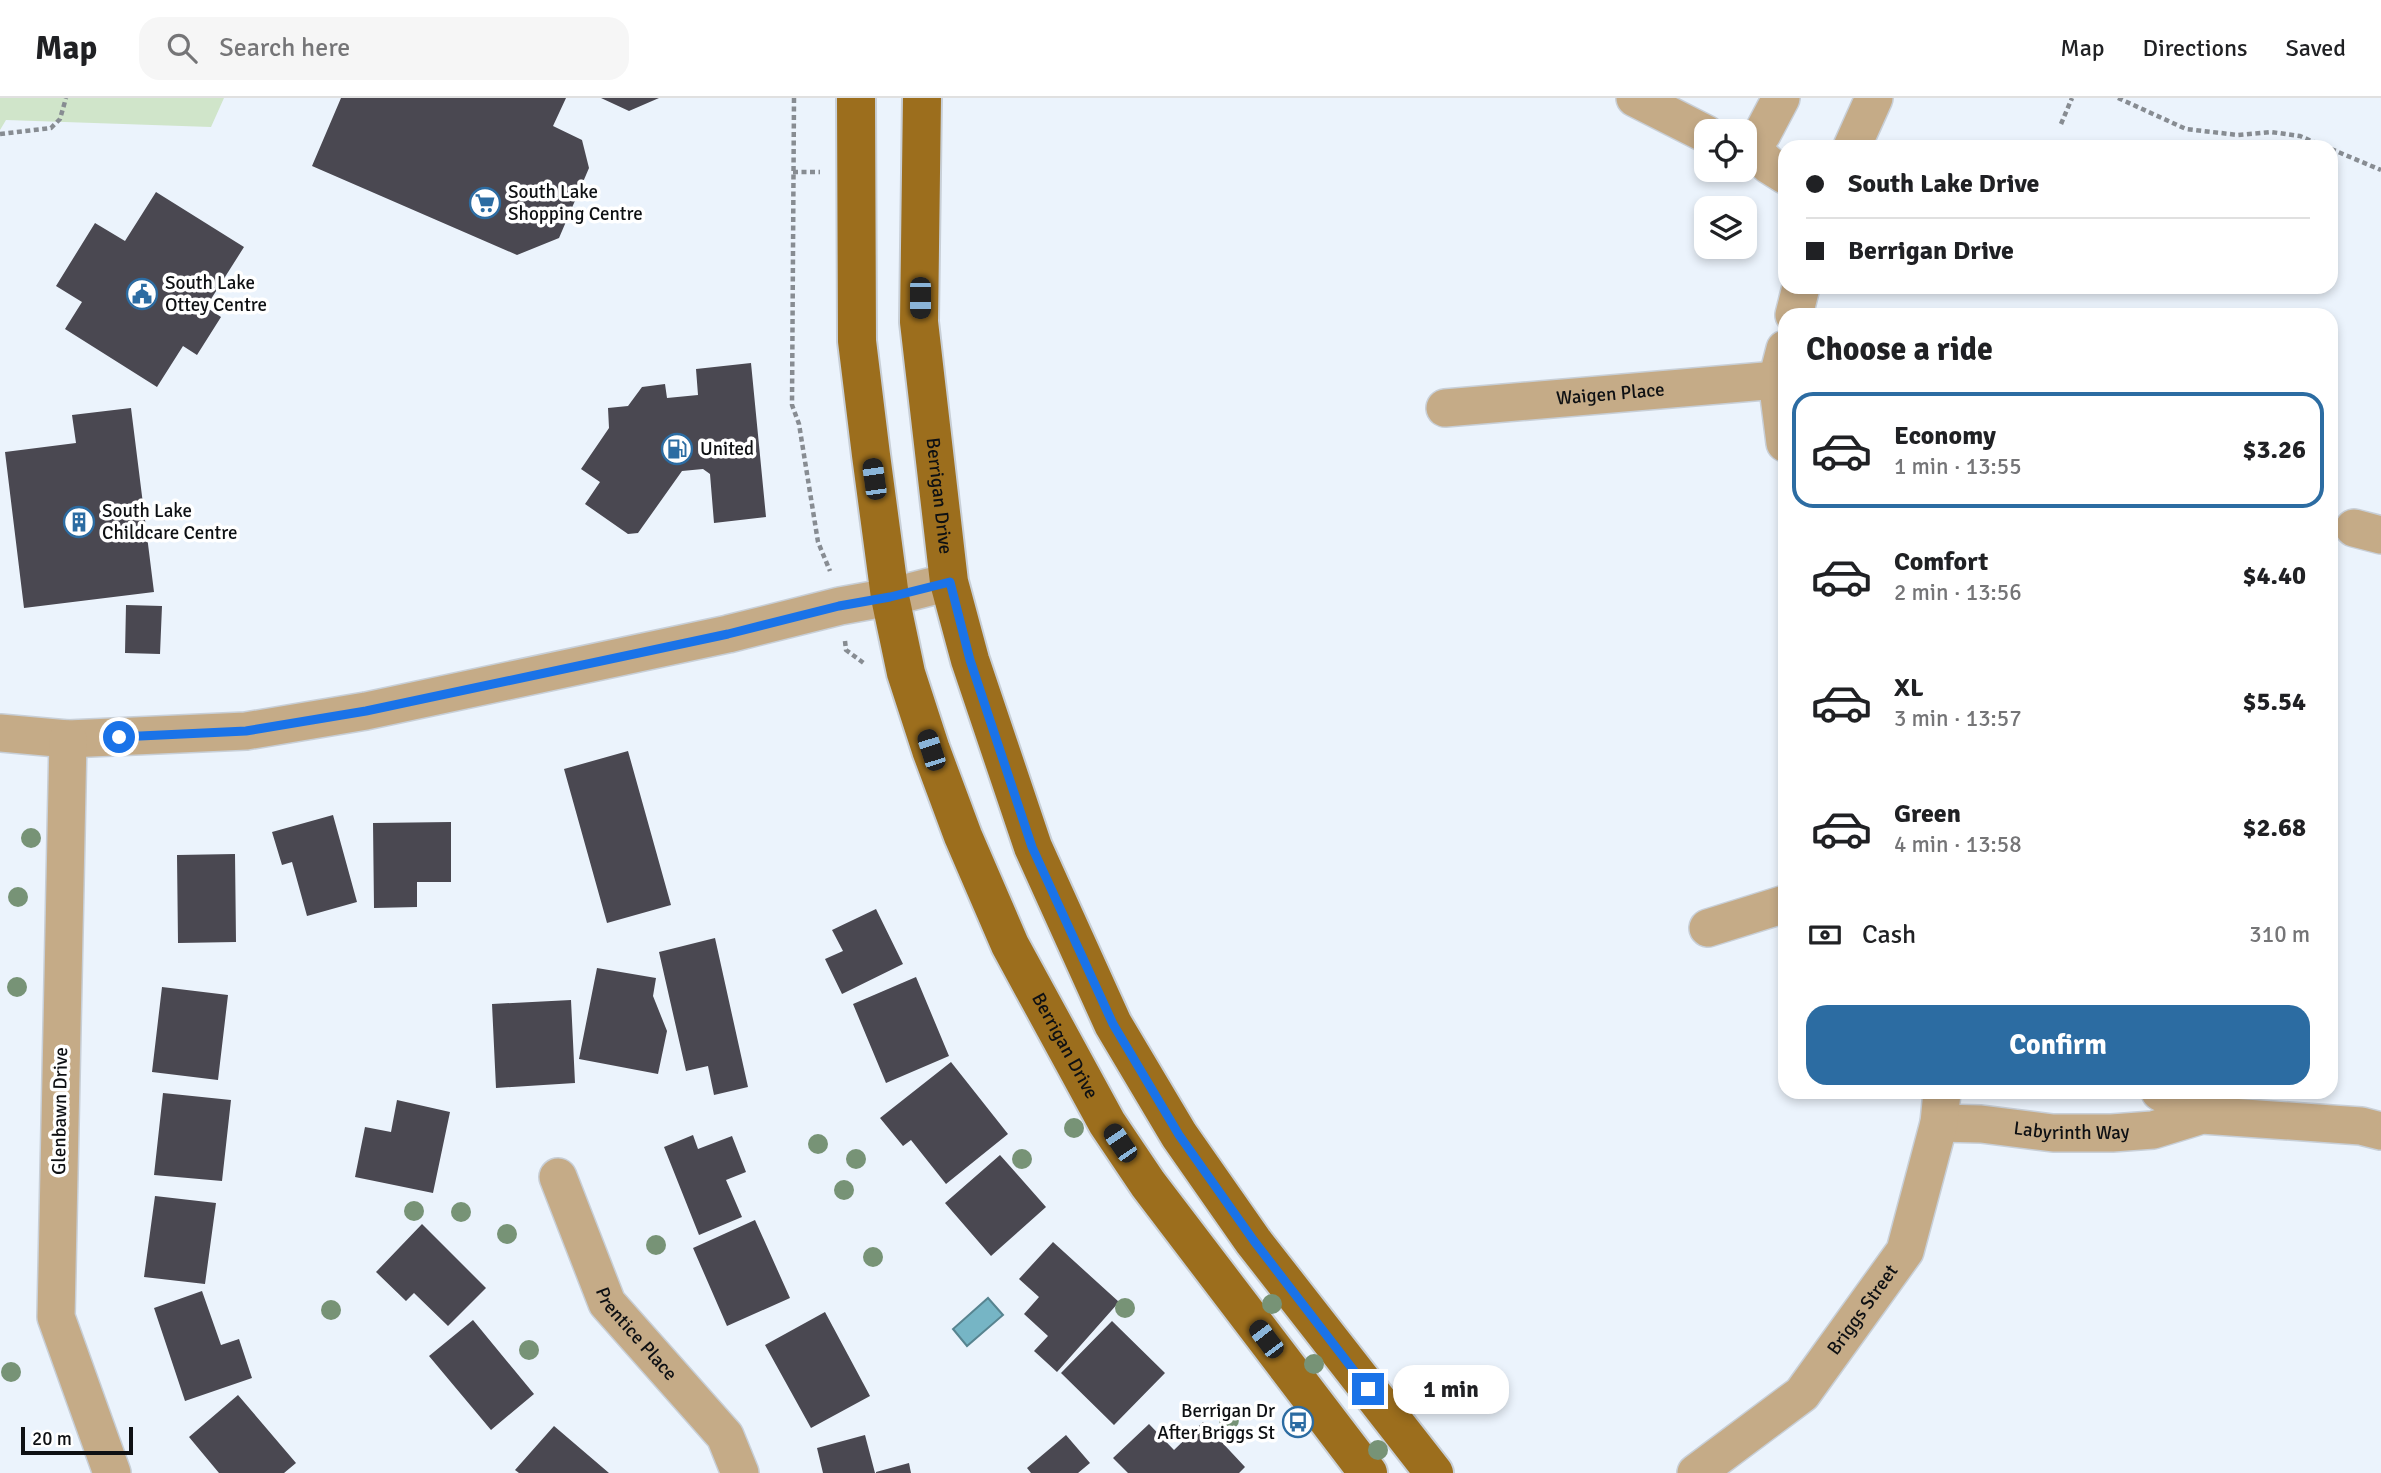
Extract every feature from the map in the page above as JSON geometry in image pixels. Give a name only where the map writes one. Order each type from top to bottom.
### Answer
[{"type":"main road","name":"Berrigan Drive","points":[[856,98],[858,341],[890,597],[906,673],[963,836],[1010,945],[1107,1123],[1148,1184],[1368,1473]]},
{"type":"main road","name":"Berrigan Drive","points":[[922,98],[919,323],[950,582],[970,660],[1032,847],[1113,1024],[1179,1135],[1254,1241],[1434,1473]]},
{"type":"street","points":[[1635,98],[1694,128]]},
{"type":"street","points":[[1757,138],[1762,134],[1781,98]]},
{"type":"street","points":[[1855,140],[1874,98]]},
{"type":"street","points":[[1757,155],[1778,171]]},
{"type":"street","name":"Waigen Place","points":[[1445,408],[1778,365]]},
{"type":"street","points":[[0,733],[68,740],[246,731],[366,711],[728,634],[950,582]]},
{"type":"street","name":"Glenbawn Drive","points":[[68,740],[56,1317],[112,1473]]},
{"type":"street","points":[[1708,928],[1778,906]]},
{"type":"street","name":"Labyrinth Way","points":[[2173,1099],[2202,1115]]},
{"type":"street","name":"Labyrinth Way","points":[[1941,1108],[1981,1124],[2053,1133],[2153,1130],[2202,1115],[2361,1126],[2381,1131]]},
{"type":"street","name":"Briggs Street","points":[[1696,1473],[1802,1394],[1905,1251],[1941,1108]]},
{"type":"street","name":"Prentice Place","points":[[558,1177],[607,1303],[725,1436],[740,1473]]},
{"type":"path","points":[[0,134],[51,128],[60,119],[66,98]]},
{"type":"path","points":[[794,98],[792,405],[799,424],[818,542],[828,564]]},
{"type":"path","points":[[2061,124],[2072,98]]},
{"type":"path","points":[[2118,98],[2186,129],[2238,135],[2271,132],[2309,140]]},
{"type":"path","points":[[2338,152],[2381,170]]},
{"type":"green space","points":[[0,98],[224,98],[211,127],[6,120],[0,130]]},
{"type":"water","points":[[988,1298],[1003,1315],[967,1346],[953,1329]]},
{"type":"building","name":"South Lake Shopping Centre","points":[[341,98],[566,98],[553,126],[582,140],[589,168],[559,238],[517,255],[312,166]]},
{"type":"building","points":[[601,98],[659,98],[629,111]]},
{"type":"building","name":"South Lake Ottey Centre","points":[[156,192],[244,247],[206,307],[221,317],[197,355],[183,346],[157,387],[65,329],[82,302],[56,286],[95,223],[125,241]]},
{"type":"building","name":"United","points":[[751,363],[766,517],[714,523],[710,474],[703,469],[682,471],[638,533],[628,534],[585,504],[600,482],[581,469],[609,428],[608,408],[628,406],[642,387],[665,384],[667,398],[698,395],[696,369]]},
{"type":"building","name":"South Lake Childcare Centre","points":[[131,408],[154,592],[24,608],[5,452],[76,443],[72,415]]},
{"type":"building","points":[[126,605],[162,606],[160,654],[125,653]]},
{"type":"building","points":[[628,751],[671,905],[607,923],[564,769]]},
{"type":"building","points":[[333,815],[357,902],[307,916],[292,862],[282,865],[272,832]]},
{"type":"building","points":[[451,822],[451,882],[417,882],[417,907],[374,908],[373,823]]},
{"type":"building","points":[[235,854],[236,942],[178,943],[177,855]]},
{"type":"building","points":[[876,909],[903,964],[842,994],[825,959],[843,951],[832,930]]},
{"type":"building","points":[[715,938],[748,1087],[714,1095],[708,1066],[686,1071],[659,952]]},
{"type":"building","points":[[597,968],[656,978],[653,996],[667,1031],[658,1074],[579,1059]]},
{"type":"building","points":[[916,977],[949,1056],[886,1083],[853,1004]]},
{"type":"building","points":[[162,987],[228,995],[218,1080],[152,1072]]},
{"type":"building","points":[[571,1000],[575,1083],[496,1088],[492,1004]]},
{"type":"building","points":[[951,1062],[1008,1134],[946,1184],[911,1140],[903,1146],[880,1118]]},
{"type":"building","points":[[163,1093],[231,1100],[222,1181],[154,1175]]},
{"type":"building","points":[[397,1100],[450,1112],[433,1193],[355,1177],[365,1127],[391,1132]]},
{"type":"building","points":[[693,1135],[698,1149],[732,1136],[746,1172],[726,1180],[742,1217],[699,1235],[664,1147]]},
{"type":"building","points":[[1000,1155],[1046,1207],[991,1256],[945,1203]]},
{"type":"building","points":[[155,1196],[216,1203],[205,1284],[144,1277]]},
{"type":"building","points":[[755,1220],[790,1298],[727,1326],[693,1248]]},
{"type":"building","points":[[422,1224],[486,1288],[448,1326],[414,1293],[406,1301],[376,1272]]},
{"type":"building","points":[[1053,1242],[1119,1302],[1057,1372],[1034,1351],[1048,1336],[1024,1314],[1039,1297],[1019,1279]]},
{"type":"building","points":[[202,1291],[221,1345],[239,1339],[252,1378],[185,1401],[154,1308]]},
{"type":"building","points":[[825,1312],[870,1396],[811,1428],[765,1345]]},
{"type":"building","points":[[473,1320],[534,1394],[491,1430],[429,1356]]},
{"type":"building","points":[[1112,1321],[1165,1373],[1114,1425],[1061,1373]]},
{"type":"building","points":[[238,1395],[296,1463],[284,1473],[219,1473],[189,1437]]},
{"type":"building","points":[[1203,1422],[1245,1467],[1239,1473],[1128,1473],[1113,1458],[1149,1424],[1174,1450]]},
{"type":"building","points":[[554,1426],[609,1473],[519,1473],[515,1470]]},
{"type":"building","points":[[865,1435],[875,1473],[823,1473],[817,1448]]},
{"type":"building","points":[[1066,1435],[1090,1463],[1078,1473],[1031,1473],[1027,1468]]},
{"type":"building","points":[[909,1463],[911,1473],[876,1473],[876,1472]]},
{"type":"place","name":"South Lake Shopping Centre","points":[[485,203]]},
{"type":"place","name":"South Lake Ottey Centre","points":[[142,294]]},
{"type":"place","name":"United","points":[[677,449]]},
{"type":"place","name":"South Lake Childcare Centre","points":[[79,522]]},
{"type":"place","name":"Berrigan Dr After Briggs St","points":[[1298,1422]]},
{"type":"route","points":[[119,737],[246,731],[366,711],[728,634],[950,582],[970,660],[1032,847],[1113,1024],[1179,1135],[1254,1241],[1368,1389]]}]
